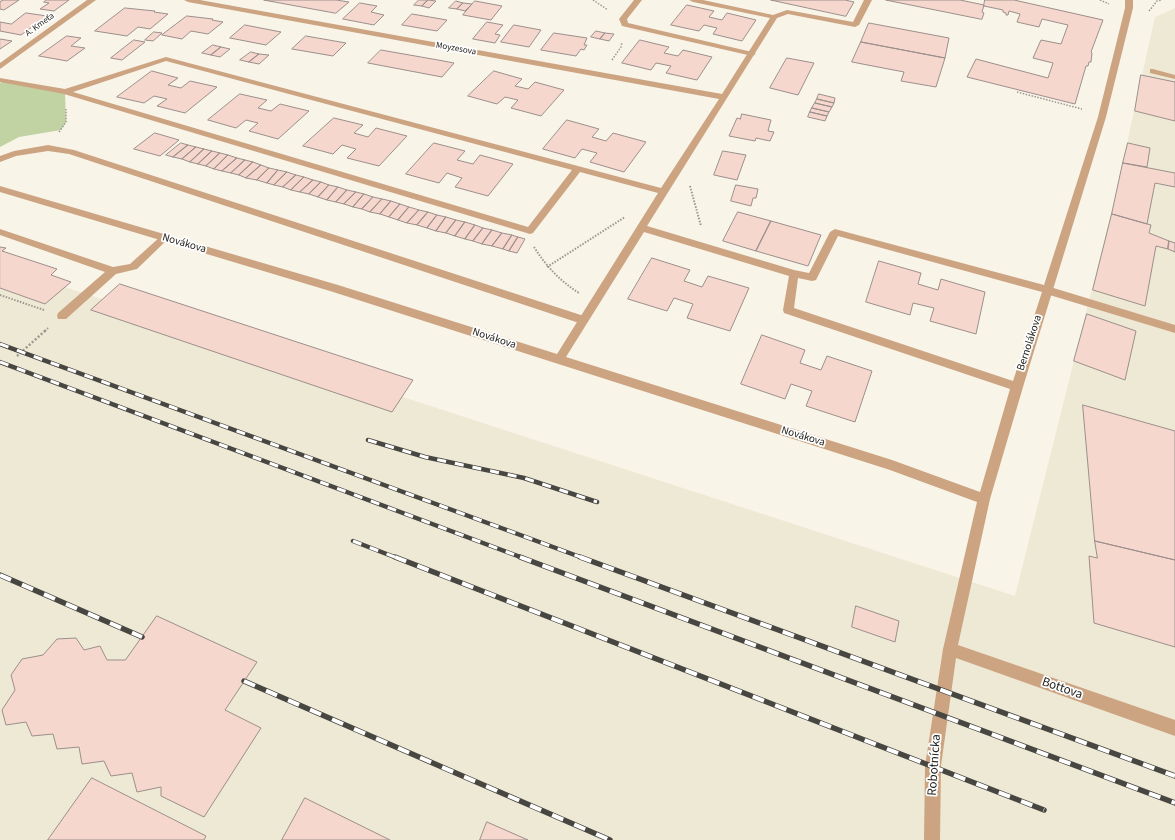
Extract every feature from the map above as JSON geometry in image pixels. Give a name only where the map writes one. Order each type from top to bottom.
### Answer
[{"type":"street","name":"A. Kmeťa","points":[[0,67],[92,0]]},
{"type":"street","name":"Moyzesova","points":[[188,0],[724,98]]},
{"type":"street","points":[[638,0],[624,19],[625,24],[752,54]]},
{"type":"street","points":[[693,0],[774,18]]},
{"type":"street","points":[[559,360],[774,18],[787,12],[855,25],[868,0]]},
{"type":"street","name":"Bernolákova","points":[[944,690],[950,649],[984,499],[1017,387],[1102,117],[1129,8],[1129,0]]},
{"type":"street","points":[[65,92],[166,59],[664,192]]},
{"type":"street","points":[[1153,71],[1175,77]]},
{"type":"street","points":[[0,80],[65,92],[530,231],[578,169]]},
{"type":"street","points":[[0,159],[14,154],[48,148],[71,152],[583,320]]},
{"type":"street","name":"Novákova","points":[[0,189],[334,288],[892,465],[984,499]]},
{"type":"street","points":[[642,228],[794,274],[812,277],[836,232],[1047,290],[1175,329]]},
{"type":"street","points":[[0,232],[113,271]]},
{"type":"street","points":[[62,316],[113,271],[133,267],[164,238]]},
{"type":"street","points":[[794,274],[788,310],[1017,387]]},
{"type":"street","name":"Bottova","points":[[950,649],[1175,728]]},
{"type":"street","name":"Robotnícka","points":[[932,840],[933,766],[944,690]]},
{"type":"path","points":[[1100,0],[1109,4]]},
{"type":"path","points":[[1149,11],[1157,1],[1162,0]]},
{"type":"path","points":[[610,63],[621,47],[625,24]]},
{"type":"path","points":[[1017,92],[1082,109]]},
{"type":"path","points":[[57,134],[66,122]]},
{"type":"path","points":[[683,163],[707,247]]},
{"type":"path","points":[[547,267],[629,214]]},
{"type":"path","points":[[533,246],[547,267],[565,285],[582,295]]},
{"type":"path","points":[[0,295],[62,316],[17,356]]},
{"type":"shaded area","points":[[1175,8],[1175,840],[0,840],[0,266],[1015,596],[1116,193],[1155,17]]},
{"type":"green space","points":[[4,81],[65,92],[66,122],[61,130],[19,137],[0,147],[0,83]]},
{"type":"building","points":[[4,0],[19,0],[4,10],[0,9],[0,2]]},
{"type":"building","points":[[47,0],[69,0],[54,11],[40,9],[49,3],[44,2]]},
{"type":"building","points":[[264,0],[336,0],[349,2],[336,13]]},
{"type":"building","points":[[419,0],[428,0],[422,6],[414,5]]},
{"type":"building","points":[[428,0],[436,1],[429,8],[422,6]]},
{"type":"building","points":[[771,0],[845,0],[854,2],[846,16]]},
{"type":"building","points":[[886,0],[960,0],[984,5],[982,12],[984,13],[982,19]]},
{"type":"building","points":[[985,0],[1014,0],[1103,20],[1091,52],[1091,62],[1089,62],[1088,66],[1086,66],[1075,104],[967,77],[976,59],[1048,78],[1053,63],[1033,58],[1041,40],[1061,44],[1068,25],[1042,19],[1039,27],[1017,22],[1020,14],[1009,11],[1008,15],[1006,15],[1003,10],[984,6]]},
{"type":"building","points":[[456,1],[463,3],[457,9],[449,8]]},
{"type":"building","points":[[475,1],[502,6],[491,20],[463,15]]},
{"type":"building","points":[[360,3],[377,6],[371,12],[384,15],[374,25],[343,19]]},
{"type":"building","points":[[463,3],[472,4],[465,11],[457,9]]},
{"type":"building","points":[[687,5],[714,11],[709,17],[722,20],[727,13],[756,20],[742,41],[713,34],[717,28],[704,25],[699,31],[671,25]]},
{"type":"building","points":[[125,8],[168,14],[150,29],[138,27],[127,36],[95,31]]},
{"type":"building","points":[[26,13],[47,16],[21,35],[0,31],[0,22],[11,24]]},
{"type":"building","points":[[412,14],[447,20],[437,31],[402,25]]},
{"type":"building","points":[[187,16],[213,19],[212,20],[223,22],[208,34],[191,31],[182,39],[162,35]]},
{"type":"building","points":[[487,22],[503,25],[495,34],[500,35],[495,43],[473,39]]},
{"type":"building","points":[[869,23],[949,38],[945,58],[861,42]]},
{"type":"building","points":[[245,25],[281,32],[266,45],[230,38]]},
{"type":"building","points":[[514,25],[541,30],[529,47],[501,42]]},
{"type":"building","points":[[596,31],[605,33],[600,39],[591,37]]},
{"type":"building","points":[[154,32],[162,33],[153,41],[145,40]]},
{"type":"building","points":[[554,33],[587,38],[584,45],[587,45],[584,50],[581,49],[576,56],[541,50]]},
{"type":"building","points":[[605,33],[614,34],[609,41],[600,39]]},
{"type":"building","points":[[67,36],[81,38],[71,46],[85,48],[67,61],[39,56]]},
{"type":"building","points":[[306,36],[346,43],[333,56],[292,49]]},
{"type":"building","points":[[0,39],[12,41],[0,49]]},
{"type":"building","points":[[134,40],[145,42],[122,60],[111,58]]},
{"type":"building","points":[[640,40],[669,47],[664,53],[678,56],[683,50],[712,57],[697,80],[666,73],[671,66],[656,63],[651,70],[622,63]]},
{"type":"building","points":[[861,42],[945,58],[936,87],[901,81],[904,72],[852,62]]},
{"type":"building","points":[[213,45],[221,47],[211,55],[202,53]]},
{"type":"building","points":[[221,47],[230,49],[220,57],[211,55]]},
{"type":"building","points":[[381,50],[454,63],[442,77],[368,63]]},
{"type":"building","points":[[251,52],[259,54],[249,62],[240,60]]},
{"type":"building","points":[[259,54],[269,55],[259,64],[249,62]]},
{"type":"building","points":[[787,58],[814,63],[798,95],[770,88]]},
{"type":"building","points":[[152,71],[178,78],[168,85],[181,88],[190,81],[217,87],[185,113],[157,106],[167,99],[154,96],[144,103],[117,97]]},
{"type":"building","points":[[494,71],[522,79],[515,86],[528,89],[535,82],[564,90],[541,116],[511,108],[518,100],[505,97],[497,104],[468,96]]},
{"type":"building","points":[[1141,75],[1175,82],[1175,121],[1135,111]]},
{"type":"building","points":[[240,94],[267,100],[258,108],[271,111],[280,104],[309,111],[278,139],[249,131],[258,123],[246,120],[236,128],[208,120]]},
{"type":"building","points":[[819,94],[835,98],[834,103],[817,99]]},
{"type":"building","points":[[817,99],[834,103],[832,107],[815,103]]},
{"type":"building","points":[[815,103],[832,107],[829,112],[812,108]]},
{"type":"building","points":[[812,108],[829,112],[827,116],[810,112]]},
{"type":"building","points":[[810,112],[827,116],[825,121],[808,117]]},
{"type":"building","points":[[742,114],[771,120],[768,131],[774,132],[770,141],[756,138],[755,141],[729,136],[737,118],[740,119]]},
{"type":"building","points":[[334,118],[363,125],[354,133],[368,137],[376,128],[407,136],[379,166],[347,158],[356,149],[342,145],[333,154],[303,146]]},
{"type":"building","points":[[567,120],[599,129],[592,137],[606,141],[613,133],[646,142],[624,172],[590,162],[597,153],[582,149],[575,158],[543,149]]},
{"type":"building","points":[[155,133],[179,140],[160,156],[134,149]]},
{"type":"building","points":[[181,143],[188,145],[173,157],[166,155]]},
{"type":"building","points":[[434,143],[465,151],[457,160],[473,164],[480,155],[513,164],[488,196],[455,187],[462,178],[447,173],[439,183],[406,174]]},
{"type":"building","points":[[1128,143],[1150,148],[1147,167],[1123,163]]},
{"type":"building","points":[[188,145],[196,147],[182,159],[173,157]]},
{"type":"building","points":[[196,147],[204,149],[190,162],[182,159]]},
{"type":"building","points":[[204,149],[212,151],[198,164],[190,162]]},
{"type":"building","points":[[212,151],[220,153],[206,166],[198,164]]},
{"type":"building","points":[[723,151],[746,155],[737,180],[714,175]]},
{"type":"building","points":[[220,153],[228,155],[214,169],[206,166]]},
{"type":"building","points":[[228,155],[237,158],[222,171],[214,169]]},
{"type":"building","points":[[237,158],[245,160],[231,173],[222,171]]},
{"type":"building","points":[[245,160],[253,162],[239,175],[231,173]]},
{"type":"building","points":[[253,162],[261,165],[246,178],[239,175]]},
{"type":"building","points":[[1123,163],[1175,173],[1175,187],[1155,183],[1147,224],[1112,214]]},
{"type":"building","points":[[261,165],[269,168],[257,180],[246,178]]},
{"type":"building","points":[[269,168],[278,170],[267,183],[257,180]]},
{"type":"building","points":[[278,170],[287,172],[274,185],[267,183]]},
{"type":"building","points":[[287,172],[296,175],[283,187],[274,185]]},
{"type":"building","points":[[296,175],[304,177],[291,190],[283,187]]},
{"type":"building","points":[[304,177],[313,180],[300,192],[291,190]]},
{"type":"building","points":[[313,180],[321,182],[309,194],[300,192]]},
{"type":"building","points":[[321,182],[329,185],[318,197],[309,194]]},
{"type":"building","points":[[329,185],[338,187],[327,200],[318,197]]},
{"type":"building","points":[[736,185],[758,189],[756,198],[753,198],[751,206],[731,201]]},
{"type":"building","points":[[338,187],[347,190],[336,202],[327,200]]},
{"type":"building","points":[[347,190],[356,192],[344,204],[336,202]]},
{"type":"building","points":[[356,192],[364,194],[353,207],[344,204]]},
{"type":"building","points":[[364,194],[373,197],[362,209],[353,207]]},
{"type":"building","points":[[373,197],[382,199],[370,212],[362,209]]},
{"type":"building","points":[[382,199],[391,201],[380,214],[370,212]]},
{"type":"building","points":[[391,201],[400,204],[389,217],[380,214]]},
{"type":"building","points":[[400,204],[409,207],[398,220],[389,217]]},
{"type":"building","points":[[409,207],[419,210],[407,223],[398,220]]},
{"type":"building","points":[[419,210],[428,212],[417,225],[407,223]]},
{"type":"building","points":[[428,212],[437,215],[427,228],[417,225]]},
{"type":"building","points":[[738,212],[771,221],[756,251],[723,241]]},
{"type":"building","points":[[1112,214],[1151,225],[1149,233],[1169,241],[1168,249],[1156,246],[1145,306],[1093,290]]},
{"type":"building","points":[[437,215],[446,217],[436,231],[427,228]]},
{"type":"building","points":[[446,217],[456,220],[446,233],[436,231]]},
{"type":"building","points":[[456,220],[465,222],[455,236],[446,233]]},
{"type":"building","points":[[771,221],[821,235],[808,266],[756,251]]},
{"type":"building","points":[[465,222],[475,225],[465,239],[455,236]]},
{"type":"building","points":[[475,225],[483,228],[473,241],[465,239]]},
{"type":"building","points":[[483,228],[492,230],[482,244],[473,241]]},
{"type":"building","points":[[492,230],[502,233],[492,246],[482,244]]},
{"type":"building","points":[[502,233],[512,235],[503,249],[492,246]]},
{"type":"building","points":[[512,235],[518,237],[509,251],[503,249]]},
{"type":"building","points":[[518,237],[525,239],[517,253],[509,251]]},
{"type":"building","points":[[1169,241],[1175,243],[1175,252],[1168,249]]},
{"type":"building","points":[[0,247],[6,248],[2,251],[57,269],[51,275],[71,282],[45,304],[0,288]]},
{"type":"building","points":[[652,258],[690,270],[684,281],[702,287],[708,276],[749,288],[730,331],[687,318],[693,304],[674,298],[667,311],[628,299]]},
{"type":"building","points":[[879,261],[921,273],[918,284],[938,290],[941,279],[985,292],[976,334],[930,321],[934,308],[913,303],[910,315],[866,302]]},
{"type":"building","points":[[120,284],[413,380],[392,412],[91,310]]},
{"type":"building","points":[[1087,314],[1136,331],[1125,380],[1074,361]]},
{"type":"building","points":[[762,335],[805,350],[800,363],[821,370],[827,356],[872,371],[855,422],[806,406],[812,391],[791,384],[785,399],[741,384]]},
{"type":"building","points":[[1083,405],[1175,431],[1175,560],[1095,541]]},
{"type":"building","points":[[1095,541],[1175,560],[1175,647],[1094,623],[1089,556],[1097,558]]},
{"type":"building","points":[[856,606],[899,621],[895,642],[852,627]]},
{"type":"building","points":[[157,616],[257,662],[225,710],[261,728],[204,817],[161,796],[161,787],[137,792],[132,773],[111,776],[104,761],[82,764],[79,747],[57,749],[53,734],[32,736],[26,722],[6,725],[2,710],[15,690],[11,675],[22,659],[43,655],[57,639],[76,638],[84,650],[100,646],[107,660],[125,660]]},
{"type":"building","points":[[92,778],[206,836],[204,840],[48,840]]},
{"type":"building","points":[[305,798],[390,840],[282,840]]},
{"type":"building","points":[[487,822],[528,840],[480,840]]},
{"type":"railway","points":[[0,344],[583,558]]},
{"type":"railway","points":[[0,362],[523,558]]},
{"type":"railway","points":[[368,440],[425,457],[524,478],[597,502]]},
{"type":"railway","points":[[353,541],[397,558]]},
{"type":"railway","points":[[395,557],[1044,810]]},
{"type":"railway","points":[[520,557],[1175,803]]},
{"type":"railway","points":[[580,557],[1175,776]]},
{"type":"railway","points":[[0,575],[142,637]]},
{"type":"railway","points":[[244,681],[610,840]]}]
